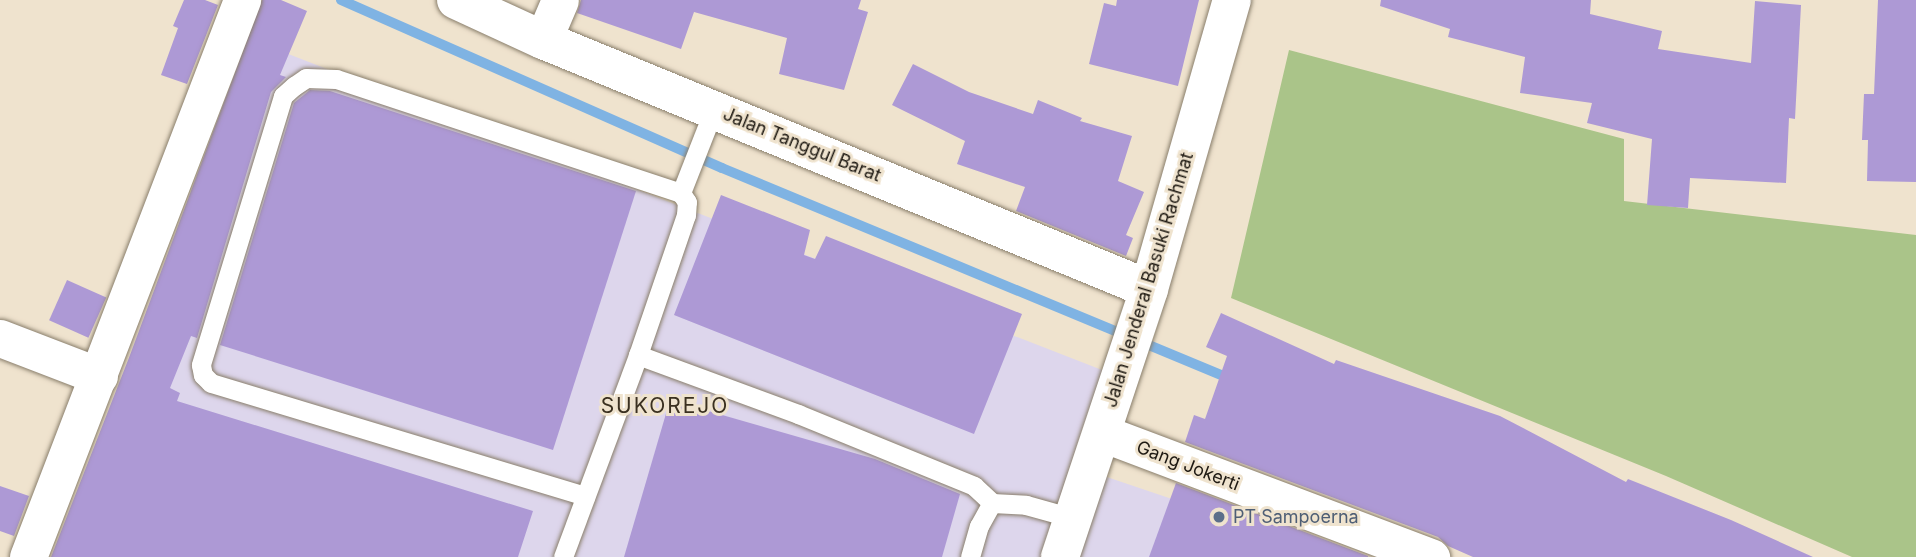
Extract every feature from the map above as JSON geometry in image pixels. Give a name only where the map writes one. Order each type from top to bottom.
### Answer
[{"type":"street","name":"Jalan Tanggul Barat","points":[[456,0],[543,40],[1148,292]]},
{"type":"street","points":[[543,40],[560,0]]},
{"type":"street","name":"Jalan Jenderal Basuki Rachmat","points":[[1060,557],[1148,292],[1232,0]]},
{"type":"street","points":[[28,557],[240,4]]},
{"type":"street","points":[[0,338],[99,376]]},
{"type":"street","name":"Gang Jokerti","points":[[1102,433],[1431,557]]},
{"type":"lane","points":[[586,496],[211,383],[203,375],[201,365],[283,96],[306,79],[336,79],[682,188]]},
{"type":"lane","points":[[563,557],[638,355],[686,215],[687,202],[682,188],[714,109]]},
{"type":"lane","points":[[638,355],[798,414],[974,486],[992,503],[1026,505],[1073,518]]},
{"type":"lane","points":[[970,557],[979,526],[992,503]]},
{"type":"shaded area","points":[[260,43],[1102,370],[1089,471],[1344,557],[110,557]]},
{"type":"green space","points":[[1289,50],[1624,139],[1624,201],[1916,235],[1916,557],[1852,557],[1666,476],[1231,298]]},
{"type":"building","points":[[184,0],[205,0],[218,5],[187,84],[161,75],[178,28],[173,26]]},
{"type":"building","points":[[262,0],[281,0],[307,11],[280,75],[286,77],[271,92],[197,338],[191,336],[170,388],[180,393],[177,401],[533,511],[518,557],[51,557],[130,355]]},
{"type":"building","points":[[581,0],[861,0],[858,9],[868,12],[844,90],[779,74],[787,38],[694,12],[681,49],[577,13]]},
{"type":"building","points":[[1117,0],[1199,0],[1178,86],[1089,64],[1104,3],[1116,6]]},
{"type":"building","points":[[1381,0],[1591,0],[1590,14],[1662,31],[1658,49],[1751,63],[1755,1],[1801,5],[1795,119],[1789,118],[1786,183],[1690,178],[1688,208],[1647,205],[1652,139],[1587,123],[1592,103],[1520,93],[1525,57],[1448,37],[1450,29],[1380,6]]},
{"type":"building","points":[[1878,0],[1916,0],[1916,182],[1867,181],[1868,140],[1862,140],[1864,94],[1874,94]]},
{"type":"building","points":[[913,64],[969,92],[1033,114],[1038,100],[1082,118],[1080,121],[1132,136],[1118,181],[1144,192],[1126,235],[1133,238],[1126,256],[1016,211],[1025,187],[957,164],[965,141],[892,105]]},
{"type":"building","points":[[310,90],[330,91],[636,191],[553,450],[220,345],[294,103]]},
{"type":"building","points":[[721,195],[810,230],[804,255],[815,259],[826,236],[1022,314],[974,434],[674,315]]},
{"type":"building","points":[[67,280],[106,297],[88,338],[49,320]]},
{"type":"building","points":[[1221,313],[1334,364],[1336,360],[1500,416],[1626,482],[1628,479],[1731,520],[1813,557],[1473,557],[1448,546],[1438,537],[1185,442],[1194,415],[1205,419],[1227,356],[1206,347]]},
{"type":"building","points":[[670,400],[875,459],[960,494],[942,557],[624,557]]},
{"type":"building","name":"PT Sampoerna","points":[[1176,483],[1368,556],[1368,557],[1149,557]]},
{"type":"building","points":[[0,486],[29,496],[14,536],[0,531]]},
{"type":"waterway","points":[[341,0],[722,168],[1233,380]]},
{"type":"place","name":"PT Sampoerna","points":[[1219,517]]},
{"type":"district","name":"SUKOREJO","points":[[665,406]]}]
